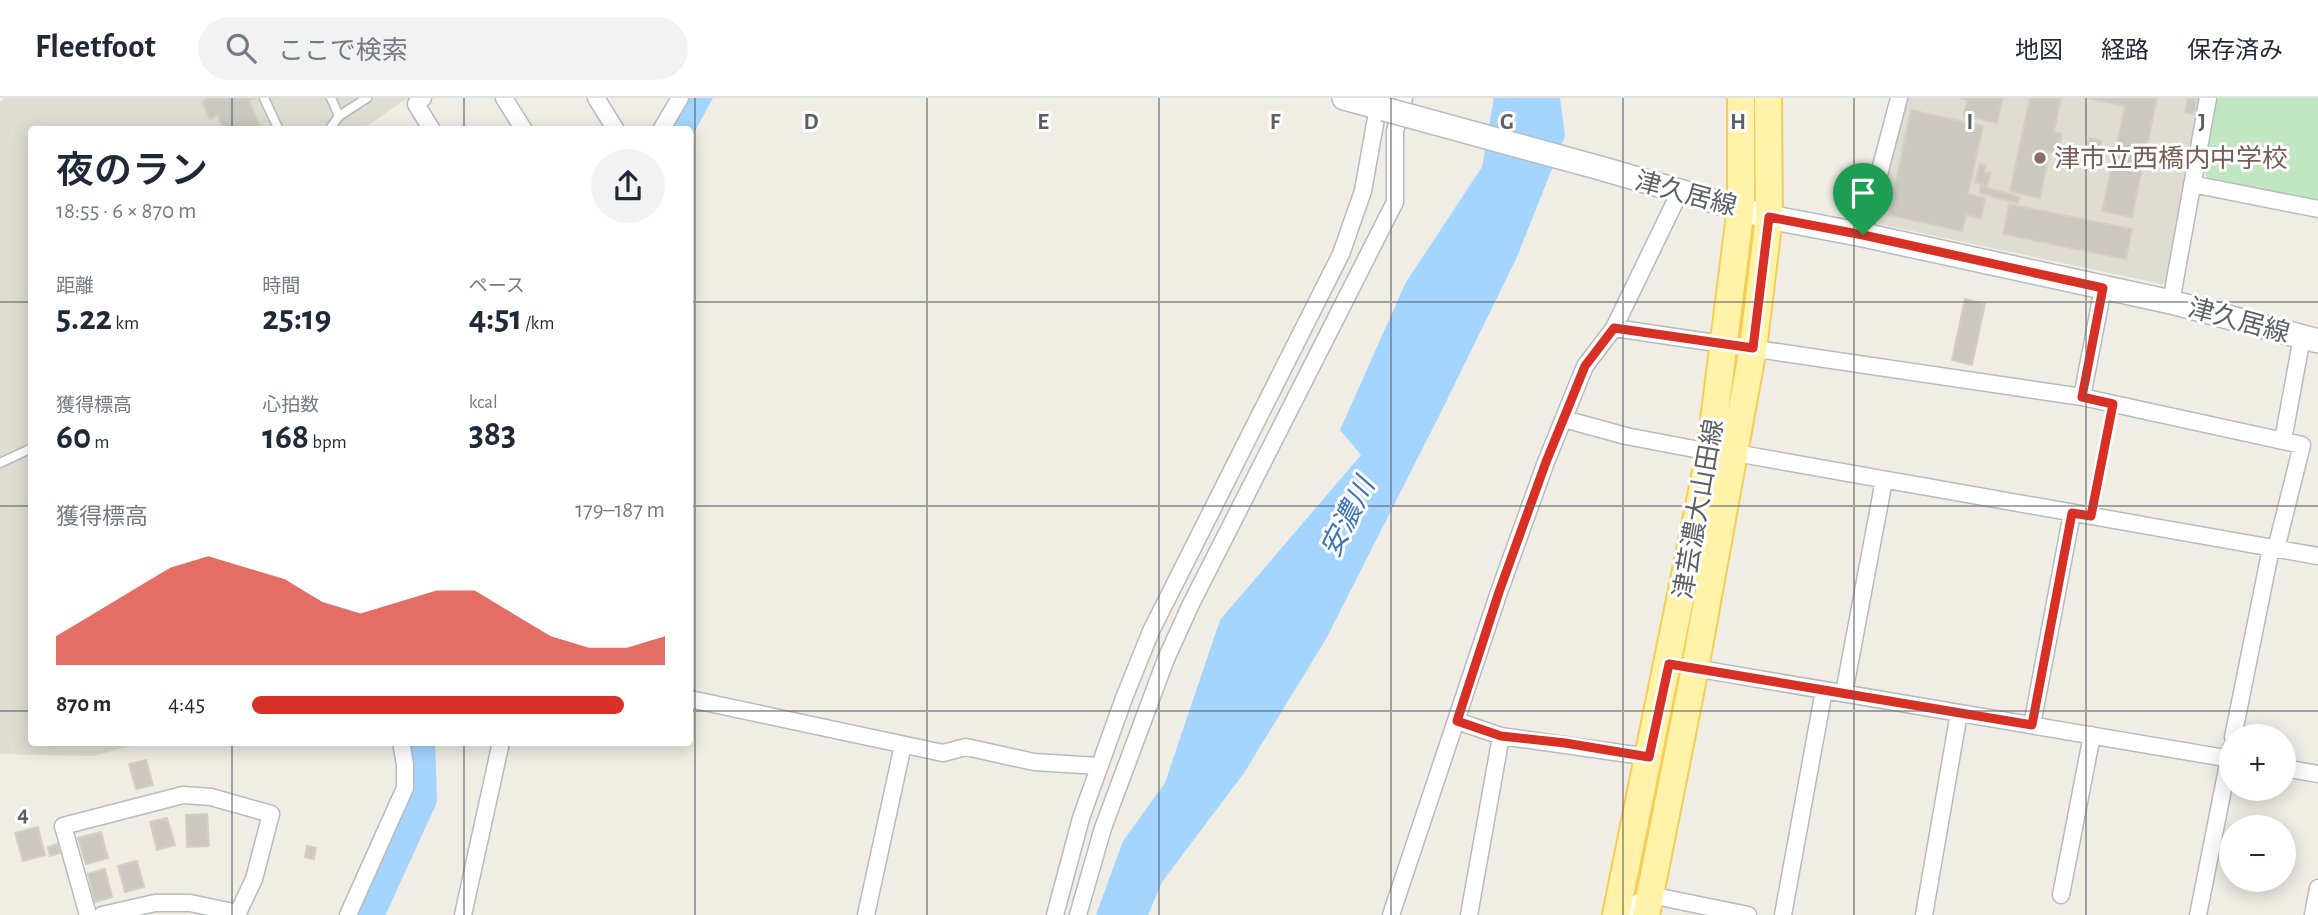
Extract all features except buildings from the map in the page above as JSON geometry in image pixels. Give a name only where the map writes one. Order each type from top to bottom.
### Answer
[{"type":"main road","name":"津久居線","points":[[1344,98],[1389,105],[1769,217],[2171,302],[2310,339]]},
{"type":"main road","name":"津芸濃大山田線","points":[[1648,905],[1695,668],[1723,453],[1725,343],[1741,207],[1741,98]]},
{"type":"main road","name":"津芸濃大山田線","points":[[1618,915],[1669,664],[1753,348],[1769,217],[1768,98]]},
{"type":"street","points":[[423,98],[416,104],[430,126]]},
{"type":"street","points":[[504,98],[522,126]]},
{"type":"street","points":[[596,98],[614,126]]},
{"type":"street","points":[[663,126],[680,98]]},
{"type":"street","points":[[1863,235],[1899,98]]},
{"type":"street","points":[[2171,302],[2208,98]]},
{"type":"street","points":[[1055,915],[1081,818],[1151,631],[1341,254],[1389,105]]},
{"type":"street","points":[[1078,915],[1103,828],[1171,648],[1395,202],[1395,131],[1389,105]]},
{"type":"street","points":[[2192,184],[2318,209]]},
{"type":"street","points":[[1391,915],[1499,592],[1546,462],[1585,366],[1614,328],[1674,204]]},
{"type":"street","points":[[2082,397],[2103,288]]},
{"type":"street","points":[[1614,328],[2082,397],[2302,445],[2276,549],[2270,553],[2236,724]]},
{"type":"street","points":[[2283,440],[2310,339]]},
{"type":"street","points":[[1564,419],[1626,436],[2318,556]]},
{"type":"street","points":[[1844,693],[1884,480]]},
{"type":"street","points":[[2032,725],[2072,513]]},
{"type":"street","points":[[1669,664],[2092,735],[2219,753]]},
{"type":"street","points":[[1783,915],[1824,690]]},
{"type":"street","points":[[693,700],[943,754],[966,747],[1034,762],[1099,766]]},
{"type":"street","points":[[1924,915],[1959,713]]},
{"type":"street","points":[[1457,721],[1501,736],[1649,757]]},
{"type":"street","points":[[2061,895],[2092,735]]},
{"type":"street","points":[[1469,915],[1501,736]]},
{"type":"street","points":[[866,915],[903,745]]},
{"type":"street","points":[[348,915],[405,788],[402,746]]},
{"type":"street","points":[[463,915],[500,746]]},
{"type":"street","points":[[2296,770],[2318,774]]},
{"type":"street","points":[[88,915],[63,826],[183,795],[211,797],[271,814],[254,879],[237,914],[190,903],[156,903],[102,915]]},
{"type":"street","points":[[2197,915],[2221,801]]},
{"type":"street","points":[[2313,915],[2318,888]]},
{"type":"street","points":[[1618,915],[1648,905],[1748,915]]},
{"type":"lane","points":[[264,98],[277,126]]},
{"type":"lane","points":[[331,98],[339,116]]},
{"type":"lane","points":[[332,126],[339,116],[367,98]]},
{"type":"lane","points":[[2091,516],[2113,404]]},
{"type":"lane","points":[[0,463],[28,450]]},
{"type":"shaded area","points":[[5,98],[407,98],[367,126],[28,126],[28,746],[130,746],[93,756],[0,754],[0,102]]},
{"type":"shaded area","name":"津市立西橋内中学校","points":[[1907,98],[2200,98],[2166,282],[2162,284],[1879,224],[1876,218]]},
{"type":"green space","points":[[2215,98],[2318,98],[2318,201],[2207,177],[2202,170]]},
{"type":"water","points":[[690,98],[713,98],[693,135],[693,126],[674,126]]},
{"type":"water","name":"安濃川","points":[[1494,98],[1560,98],[1565,136],[1517,257],[1326,639],[1244,773],[1162,882],[1148,915],[1096,915],[1123,841],[1165,783],[1220,620],[1361,455],[1340,430],[1406,282],[1482,167]]},
{"type":"waterway","points":[[369,915],[422,799],[420,746]]},
{"type":"place","name":"津市立西橋内中学校","points":[[2040,158]]},
{"type":"route","points":[[1769,217],[1863,235],[2103,288],[2082,397],[2113,404],[2091,516],[2072,513],[2032,725],[1669,664],[1649,757],[1501,736],[1457,721],[1499,592],[1546,462],[1585,366],[1614,328],[1753,348],[1769,217]]}]
